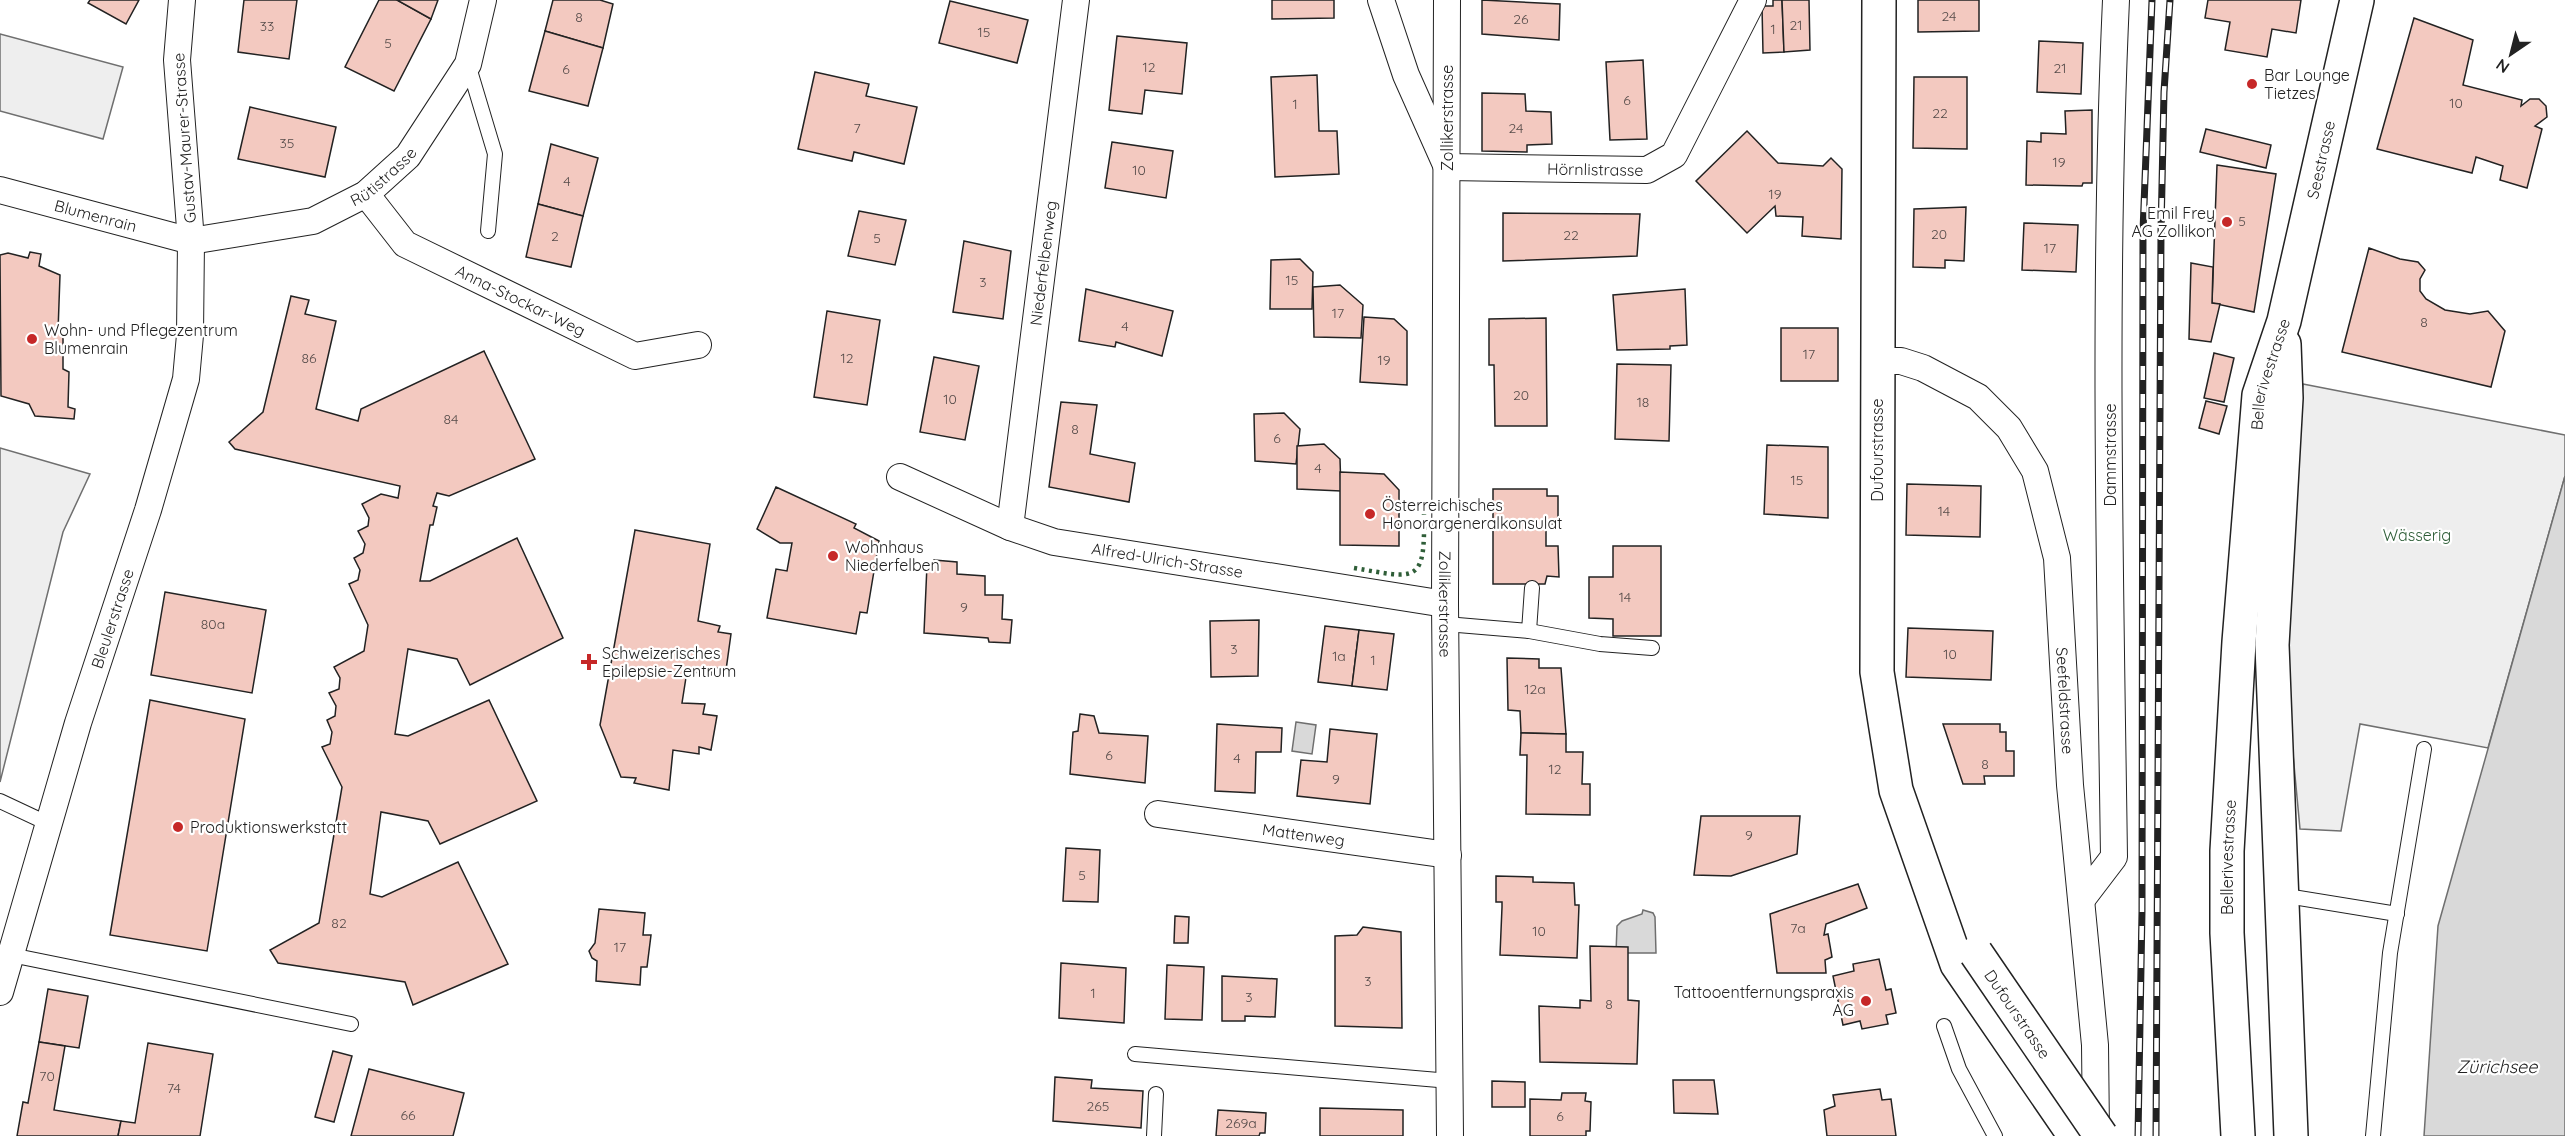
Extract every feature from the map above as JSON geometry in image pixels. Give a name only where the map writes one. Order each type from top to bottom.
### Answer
[{"type":"main road","name":"Dufourstrasse","points":[[1879,0],[1877,672],[1896,790],[1932,892],[1967,958],[2075,1136]]},
{"type":"main road","name":"Seestrasse","points":[[2284,321],[2357,0]]},
{"type":"main road","name":"Bellerivestrasse","points":[[2284,321],[2286,398],[2272,645],[2291,1136]]},
{"type":"main road","name":"Bellerivestrasse","points":[[2238,1136],[2227,933],[2228,840],[2239,642],[2259,395],[2284,321]]},
{"type":"main road","name":"Dufourstrasse","points":[[1967,958],[2101,1136]]},
{"type":"street","name":"Gustav-Maurer-Strasse","points":[[182,0],[177,60],[191,241]]},
{"type":"street","name":"Rütistrasse","points":[[191,241],[313,221],[366,194],[408,156],[468,63],[483,0]]},
{"type":"street","name":"Niederfelbenweg","points":[[1010,527],[1076,0]]},
{"type":"street","points":[[1381,0],[1406,75],[1447,167]]},
{"type":"street","name":"Zollikerstrasse","points":[[1447,0],[1446,614],[1450,1136]]},
{"type":"street","name":"Hörnlistrasse","points":[[1447,167],[1647,170],[1674,155],[1753,0]]},
{"type":"street","name":"Dammstrasse","points":[[2082,899],[2114,856],[2110,297],[2111,116],[2116,0]]},
{"type":"street","name":"Blumenrain","points":[[0,190],[191,241]]},
{"type":"street","name":"Anna-Stockar-Weg","points":[[366,194],[405,244],[636,356],[698,345]]},
{"type":"street","name":"Bleulerstrasse","points":[[0,992],[78,723],[171,436],[186,380],[190,335],[191,241]]},
{"type":"street","name":"Seefeldstrasse","points":[[1877,361],[1901,361],[1923,368],[1978,398],[2009,428],[2035,471],[2058,558],[2070,784],[2095,1045],[2096,1136]]},
{"type":"street","name":"Alfred-Ulrich-Strasse","points":[[900,477],[1010,527],[1054,542],[1446,614]]},
{"type":"street","name":"Mattenweg","points":[[1158,814],[1448,855]]},
{"type":"lane","points":[[468,63],[495,154],[488,231]]},
{"type":"lane","points":[[1529,631],[1532,588]]},
{"type":"lane","points":[[1446,614],[1600,644],[1652,648]]},
{"type":"lane","points":[[2373,1136],[2390,953],[2424,749]]},
{"type":"lane","points":[[0,801],[49,824]]},
{"type":"lane","points":[[2282,895],[2397,914]]},
{"type":"lane","points":[[10,954],[351,1024]]},
{"type":"lane","points":[[1944,1026],[1959,1070],[1995,1136]]},
{"type":"lane","points":[[1135,1054],[1450,1081]]},
{"type":"lane","points":[[1154,1136],[1156,1094]]},
{"type":"green space","points":[[0,34],[123,67],[103,139],[0,111]]},
{"type":"green space","name":"Wässerig","points":[[2303,384],[2565,435],[2565,476],[2488,748],[2360,724],[2341,831],[2300,829],[2281,626]]},
{"type":"green space","points":[[0,448],[90,474],[63,532],[0,782]]},
{"type":"water","name":"Zürichsee","points":[[2565,476],[2565,1136],[2424,1136],[2438,926]]},
{"type":"water","points":[[1296,722],[1316,725],[1312,754],[1292,751]]},
{"type":"water","points":[[1643,910],[1653,913],[1655,917],[1656,953],[1616,953],[1617,926],[1622,921],[1642,914]]},
{"type":"building","points":[[90,0],[139,0],[126,24],[88,3]]},
{"type":"building","points":[[244,0],[297,0],[289,59],[238,52]]},
{"type":"building","points":[[379,0],[397,0],[431,19],[394,91],[345,67]]},
{"type":"building","points":[[397,0],[438,0],[431,19]]},
{"type":"building","points":[[553,0],[600,0],[613,4],[603,48],[545,31]]},
{"type":"building","points":[[1272,0],[1334,0],[1334,18],[1272,19]]},
{"type":"building","points":[[1482,0],[1560,4],[1559,40],[1482,34]]},
{"type":"building","points":[[1773,0],[1782,0],[1784,52],[1763,53],[1762,6],[1773,6]]},
{"type":"building","points":[[1782,0],[1809,0],[1810,50],[1784,52]]},
{"type":"building","points":[[1918,0],[1979,0],[1979,31],[1918,32]]},
{"type":"building","points":[[2208,0],[2301,0],[2296,33],[2272,29],[2267,57],[2225,50],[2230,22],[2205,18]]},
{"type":"building","points":[[950,1],[1028,20],[1017,63],[939,43]]},
{"type":"building","points":[[2414,18],[2473,40],[2463,85],[2522,100],[2521,106],[2530,99],[2539,99],[2546,106],[2547,117],[2535,126],[2542,129],[2527,188],[2500,180],[2503,166],[2476,157],[2472,173],[2377,149]]},
{"type":"building","points":[[545,31],[603,48],[588,106],[529,91]]},
{"type":"building","points":[[1117,36],[1187,43],[1182,94],[1145,90],[1142,114],[1109,110]]},
{"type":"building","points":[[2039,41],[2083,43],[2081,94],[2037,92]]},
{"type":"building","points":[[1643,60],[1647,139],[1610,140],[1606,62]]},
{"type":"building","points":[[815,72],[869,84],[866,96],[917,107],[904,164],[854,152],[852,161],[798,149]]},
{"type":"building","points":[[1317,75],[1319,131],[1337,131],[1339,174],[1275,177],[1271,77]]},
{"type":"building","points":[[1914,77],[1967,77],[1967,149],[1913,148]]},
{"type":"building","points":[[1482,93],[1525,94],[1526,111],[1551,112],[1552,144],[1527,145],[1527,152],[1482,151]]},
{"type":"building","points":[[250,107],[336,127],[325,177],[238,159]]},
{"type":"building","points":[[2092,110],[2092,183],[2083,183],[2082,186],[2026,185],[2027,141],[2041,142],[2041,133],[2066,134],[2065,111]]},
{"type":"building","points":[[2206,129],[2271,145],[2266,168],[2200,152]]},
{"type":"building","points":[[1747,131],[1778,163],[1823,166],[1831,158],[1842,169],[1841,239],[1802,236],[1803,217],[1776,216],[1775,206],[1747,233],[1696,181]]},
{"type":"building","points":[[1112,142],[1173,151],[1166,198],[1105,188]]},
{"type":"building","points":[[551,144],[598,158],[583,216],[538,204]]},
{"type":"building","points":[[2217,165],[2276,174],[2254,312],[2212,303]]},
{"type":"building","points":[[538,204],[583,216],[571,267],[526,257]]},
{"type":"building","points":[[1966,207],[1964,261],[1945,260],[1945,268],[1913,267],[1914,209]]},
{"type":"building","points":[[859,211],[906,220],[895,265],[848,256]]},
{"type":"building","points":[[1503,213],[1640,214],[1637,256],[1503,261]]},
{"type":"building","points":[[2024,223],[2078,225],[2076,272],[2022,270]]},
{"type":"building","points":[[964,241],[1011,251],[1003,319],[953,312]]},
{"type":"building","points":[[2369,248],[2400,259],[2418,262],[2425,270],[2420,279],[2420,291],[2426,299],[2445,310],[2470,314],[2488,311],[2505,331],[2491,387],[2342,352]]},
{"type":"building","name":"Wohn- und Pflegezentrum Blumenrain","points":[[30,252],[41,254],[39,266],[60,275],[58,332],[63,334],[63,369],[69,372],[68,407],[75,409],[74,419],[35,416],[29,404],[1,396],[0,255],[8,253],[28,258]]},
{"type":"building","points":[[1300,259],[1313,272],[1312,309],[1270,309],[1271,260]]},
{"type":"building","points":[[2191,263],[2213,267],[2212,303],[2220,304],[2211,342],[2189,339]]},
{"type":"building","points":[[1340,285],[1363,305],[1361,338],[1314,337],[1313,287]]},
{"type":"building","points":[[1086,289],[1173,311],[1162,356],[1116,342],[1115,347],[1079,341]]},
{"type":"building","points":[[1685,289],[1687,345],[1670,346],[1670,349],[1617,350],[1613,295]]},
{"type":"building","points":[[291,296],[309,300],[305,314],[336,321],[316,409],[358,421],[361,409],[484,351],[535,459],[449,496],[437,493],[433,506],[437,507],[433,525],[430,525],[420,581],[430,581],[517,538],[563,638],[470,685],[457,659],[408,649],[395,734],[408,736],[489,700],[537,801],[440,844],[428,821],[381,812],[370,894],[382,897],[458,862],[508,964],[413,1005],[405,982],[278,963],[270,950],[319,923],[342,787],[322,747],[330,744],[332,732],[327,720],[335,716],[336,706],[329,693],[339,689],[340,678],[334,667],[364,651],[368,625],[349,584],[358,580],[360,570],[354,558],[363,553],[365,544],[358,531],[368,526],[369,518],[362,504],[381,494],[398,498],[400,486],[235,449],[229,442],[263,412]]},
{"type":"building","points":[[827,311],[880,320],[867,405],[814,397]]},
{"type":"building","points":[[1364,317],[1394,319],[1407,331],[1407,385],[1360,382]]},
{"type":"building","points":[[1546,318],[1547,426],[1495,426],[1494,365],[1489,365],[1489,319]]},
{"type":"building","points":[[1781,328],[1838,328],[1838,381],[1781,381]]},
{"type":"building","points":[[2214,353],[2234,358],[2224,402],[2204,398]]},
{"type":"building","points":[[934,357],[979,366],[965,440],[920,432]]},
{"type":"building","points":[[1617,364],[1671,365],[1669,441],[1615,439]]},
{"type":"building","points":[[2206,401],[2227,406],[2219,434],[2199,428]]},
{"type":"building","points":[[1061,402],[1097,405],[1090,454],[1135,463],[1129,502],[1049,487]]},
{"type":"building","points":[[1284,413],[1300,429],[1296,464],[1255,461],[1254,414]]},
{"type":"building","points":[[1324,444],[1340,459],[1341,491],[1297,489],[1297,446]]},
{"type":"building","points":[[1767,445],[1828,447],[1828,518],[1764,514]]},
{"type":"building","points":[[1340,472],[1384,474],[1399,490],[1399,546],[1340,545]]},
{"type":"building","points":[[1907,484],[1981,486],[1980,537],[1906,535]]},
{"type":"building","name":"Wohnhaus Niederfelben","points":[[776,487],[856,524],[854,528],[879,541],[867,613],[860,612],[856,634],[767,618],[776,569],[787,571],[792,543],[780,543],[757,529]]},
{"type":"building","points":[[1493,489],[1547,489],[1547,496],[1558,496],[1558,524],[1546,524],[1546,546],[1558,546],[1559,577],[1547,576],[1545,584],[1493,584]]},
{"type":"building","points":[[635,530],[710,544],[698,621],[720,626],[718,632],[731,634],[726,670],[712,667],[711,675],[687,671],[682,703],[705,704],[703,714],[717,716],[711,750],[699,747],[699,754],[673,750],[669,790],[634,783],[636,778],[621,777],[600,725]]},
{"type":"building","points":[[1613,546],[1661,546],[1661,636],[1613,636],[1613,619],[1589,618],[1589,577],[1613,577]]},
{"type":"building","points":[[934,560],[957,562],[957,574],[985,576],[985,595],[1003,595],[1002,619],[1012,620],[1010,643],[989,642],[988,638],[924,633],[927,565],[934,566]]},
{"type":"building","points":[[165,592],[266,610],[252,693],[151,675]]},
{"type":"building","points":[[1259,620],[1258,676],[1211,677],[1210,621]]},
{"type":"building","points":[[1325,626],[1359,630],[1352,686],[1318,682]]},
{"type":"building","points":[[1908,628],[1993,631],[1991,680],[1906,677]]},
{"type":"building","points":[[1359,630],[1394,634],[1387,690],[1352,686]]},
{"type":"building","points":[[1507,658],[1539,659],[1539,668],[1561,668],[1566,734],[1521,733],[1520,711],[1508,710]]},
{"type":"building","name":"Produktionswerkstatt","points":[[150,700],[245,719],[207,951],[110,935]]},
{"type":"building","points":[[1080,714],[1094,716],[1099,733],[1148,736],[1145,783],[1070,774],[1073,732],[1078,731]]},
{"type":"building","points":[[1217,724],[1282,728],[1281,752],[1256,752],[1255,793],[1215,791]]},
{"type":"building","points":[[1943,724],[2000,724],[2000,732],[2006,732],[2006,751],[2014,751],[2014,776],[1984,776],[1985,784],[1963,784]]},
{"type":"building","points":[[1330,729],[1377,734],[1370,804],[1297,796],[1301,760],[1327,762]]},
{"type":"building","points":[[1521,733],[1566,734],[1566,752],[1583,752],[1582,784],[1590,784],[1590,815],[1526,814],[1527,755],[1520,755]]},
{"type":"building","points":[[1701,816],[1800,816],[1797,854],[1731,876],[1694,875]]},
{"type":"building","points":[[1066,848],[1100,850],[1098,902],[1063,901]]},
{"type":"building","points":[[1496,876],[1533,877],[1533,882],[1574,883],[1575,905],[1579,905],[1577,958],[1500,955],[1502,902],[1496,902]]},
{"type":"building","points":[[1858,884],[1867,908],[1826,924],[1824,935],[1828,934],[1832,957],[1825,960],[1826,973],[1777,973],[1770,914]]},
{"type":"building","points":[[599,909],[645,913],[643,935],[651,935],[647,967],[641,967],[640,985],[596,981],[597,961],[592,958],[589,951],[595,943]]},
{"type":"building","points":[[1175,916],[1189,917],[1188,943],[1174,943]]},
{"type":"building","points":[[1363,927],[1401,932],[1402,1028],[1335,1026],[1335,936],[1357,935]]},
{"type":"building","points":[[1590,946],[1628,947],[1628,1000],[1639,1001],[1637,1064],[1540,1062],[1539,1006],[1580,1008],[1580,1000],[1591,1001]]},
{"type":"building","name":"Tattooentfernungspraxis AG","points":[[1879,959],[1886,990],[1891,989],[1896,1013],[1886,1015],[1888,1024],[1862,1029],[1860,1021],[1843,1025],[1833,976],[1854,971],[1853,964]]},
{"type":"building","points":[[1061,963],[1126,968],[1124,1023],[1059,1018]]},
{"type":"building","points":[[1167,965],[1204,967],[1202,1020],[1165,1019]]},
{"type":"building","points":[[1222,976],[1277,979],[1275,1017],[1245,1016],[1245,1021],[1222,1021]]},
{"type":"building","points":[[48,989],[88,996],[79,1048],[39,1042]]},
{"type":"building","points":[[39,1042],[65,1046],[54,1110],[121,1121],[118,1136],[17,1136],[23,1102],[28,1103]]},
{"type":"building","points":[[148,1043],[213,1054],[200,1136],[118,1136],[121,1121],[135,1123]]},
{"type":"building","points":[[333,1051],[352,1056],[334,1122],[315,1117]]},
{"type":"building","points":[[369,1069],[464,1093],[453,1136],[351,1136]]},
{"type":"building","points":[[1055,1077],[1092,1080],[1091,1088],[1143,1091],[1141,1128],[1053,1121]]},
{"type":"building","points":[[1673,1080],[1714,1080],[1718,1114],[1674,1113]]},
{"type":"building","points":[[1492,1081],[1525,1082],[1525,1107],[1492,1107]]},
{"type":"building","points":[[1880,1089],[1882,1100],[1891,1099],[1896,1136],[1827,1136],[1824,1110],[1835,1106],[1833,1095]]},
{"type":"building","points":[[1562,1093],[1586,1093],[1585,1101],[1591,1102],[1590,1131],[1586,1131],[1586,1136],[1530,1136],[1530,1099],[1561,1100]]},
{"type":"building","points":[[1320,1108],[1403,1110],[1403,1136],[1320,1136]]},
{"type":"building","points":[[1218,1110],[1266,1113],[1265,1133],[1260,1133],[1259,1136],[1216,1136]]},
{"type":"railway","points":[[2138,1136],[2142,911],[2143,231],[2152,0]]},
{"type":"railway","points":[[2156,1136],[2161,231],[2164,92],[2170,0]]},
{"type":"hedge","points":[[1354,568],[1392,574],[1405,574],[1413,571],[1419,565],[1422,554],[1424,514]]},
{"type":"place","name":"Bar Lounge Tietzes","points":[[2252,84]]},
{"type":"place","name":"Emil Frey AG Zollikon","points":[[2227,222]]},
{"type":"place","name":"Wohn- und Pflegezentrum Blumenrain","points":[[32,339]]},
{"type":"place","name":"Österreichisches Honorargeneralkonsulat","points":[[1370,514]]},
{"type":"place","name":"Wohnhaus Niederfelben","points":[[833,556]]},
{"type":"place","name":"Schweizerisches Epilepsie-Zentrum","points":[[589,662]]},
{"type":"place","name":"Produktionswerkstatt","points":[[178,827]]},
{"type":"place","name":"Tattooentfernungspraxis AG","points":[[1866,1001]]}]
